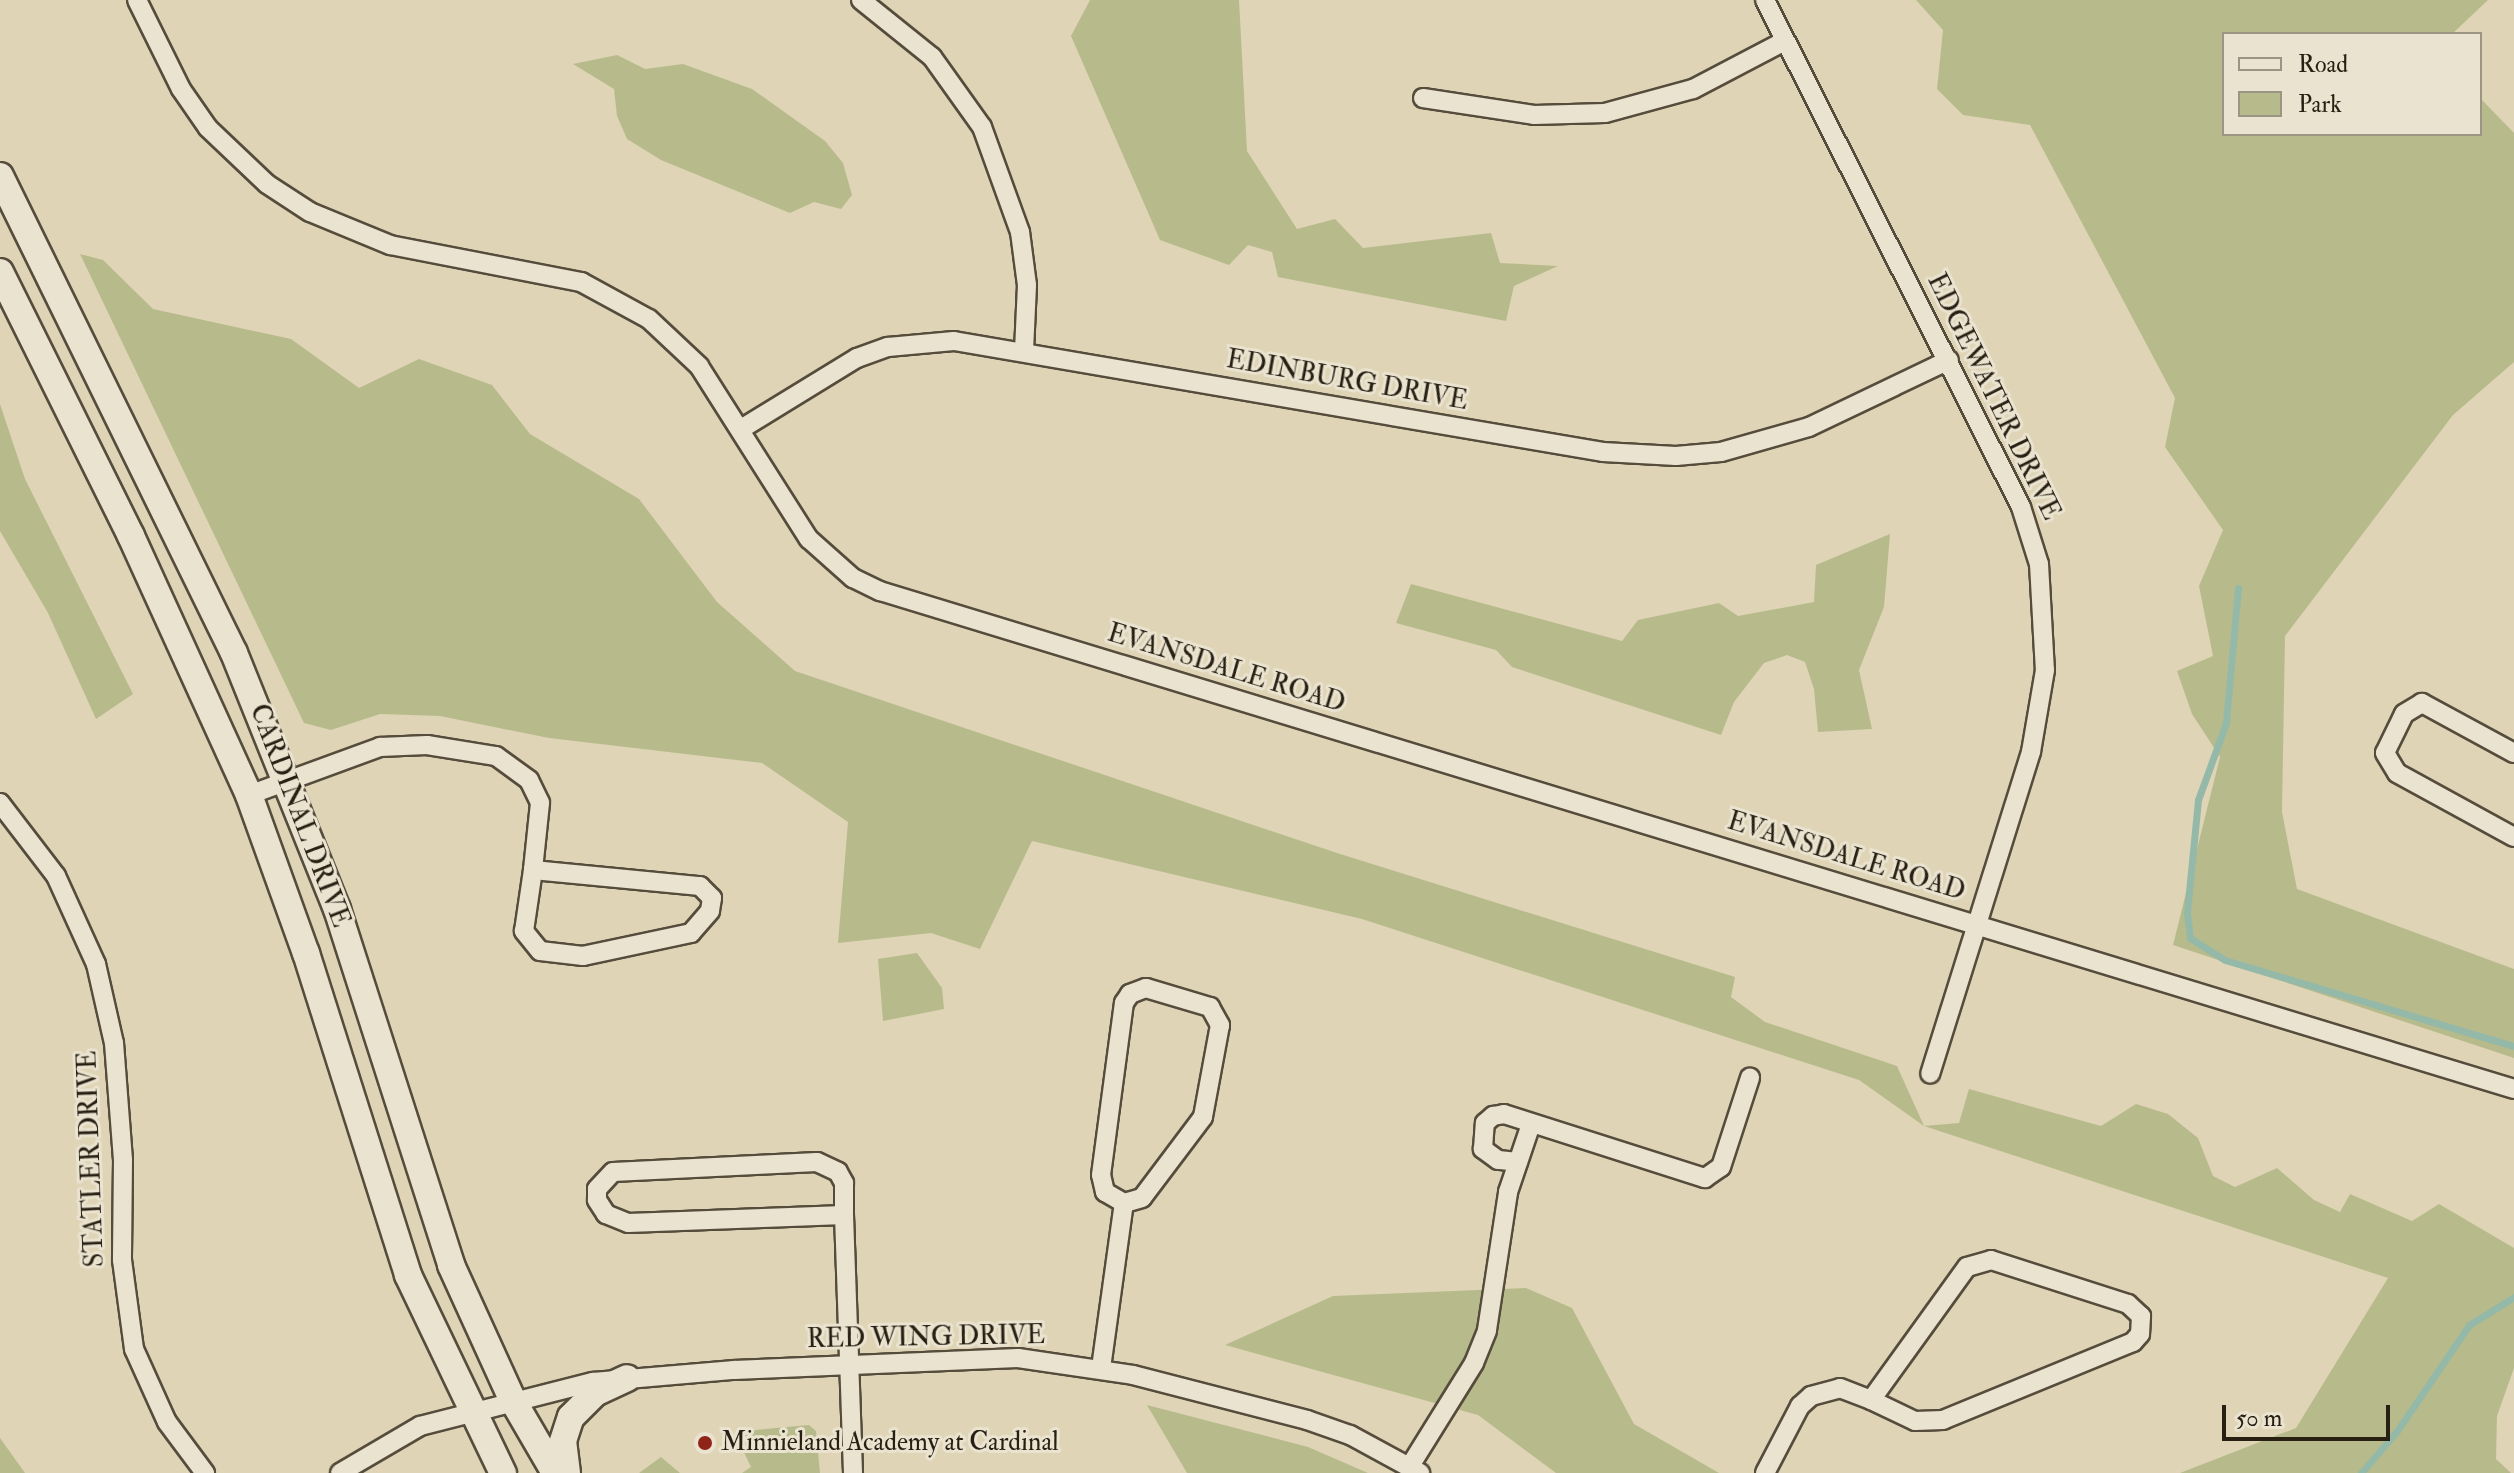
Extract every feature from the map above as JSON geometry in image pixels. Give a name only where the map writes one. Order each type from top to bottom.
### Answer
[{"type":"main road","name":"CARDINAL DRIVE","points":[[0,176],[164,503],[286,778],[337,909],[451,1265],[512,1399],[555,1473]]},
{"type":"main road","name":"CARDINAL DRIVE","points":[[0,272],[131,536],[249,795],[306,953],[382,1204],[469,1410],[503,1473]]},
{"type":"main road","points":[[567,1473],[563,1441],[571,1417],[595,1393],[627,1378]]},
{"type":"street","name":"EVANSDALE ROAD","points":[[137,0],[181,89],[208,128],[267,184],[341,228],[390,245],[551,273],[616,298],[673,338],[741,429],[809,539],[853,578],[880,591],[2514,1089]]},
{"type":"street","points":[[861,0],[932,57],[982,127],[1020,232],[1027,285],[1024,352]]},
{"type":"street","name":"EDGEWATER DRIVE","points":[[1765,0],[1783,42],[1949,360],[2026,521],[2039,564],[2045,624],[2041,706],[2031,752],[1930,1074]]},
{"type":"street","points":[[1423,98],[1534,115],[1605,113],[1693,89],[1783,42]]},
{"type":"street","name":"EDINBURG DRIVE","points":[[741,429],[838,369],[888,347],[954,341],[1603,452],[1676,456],[1721,452],[1809,427],[1949,360]]},
{"type":"street","points":[[2514,753],[2422,703],[2404,714],[2385,753],[2397,773],[2514,837]]},
{"type":"street","points":[[249,795],[286,778],[380,747],[427,745],[496,756],[529,780],[540,803],[524,931],[540,951],[583,956],[678,936],[702,925],[710,911],[712,898],[700,886],[533,870]]},
{"type":"street","name":"STATLER DRIVE","points":[[0,803],[56,876],[96,964],[114,1043],[123,1160],[123,1274],[134,1349],[167,1422],[205,1473]]},
{"type":"street","points":[[1146,988],[1210,1007],[1220,1025],[1203,1117],[1142,1198],[1124,1203],[1105,1192],[1101,1175],[1124,1003],[1130,994],[1146,988]]},
{"type":"street","points":[[1518,1162],[1490,1157],[1482,1138],[1485,1123],[1504,1114],[1705,1178],[1721,1167],[1750,1078]]},
{"type":"street","points":[[1415,1470],[1467,1375],[1487,1330],[1502,1225],[1531,1124]]},
{"type":"street","points":[[844,1215],[628,1223],[606,1214],[597,1189],[613,1172],[817,1162],[838,1172],[844,1183],[853,1473]]},
{"type":"street","points":[[1101,1368],[1124,1203]]},
{"type":"street","points":[[1765,1473],[1800,1406],[1811,1396],[1840,1388],[1915,1421],[1943,1420],[2133,1342],[2140,1334],[2141,1316],[2128,1304],[1991,1260],[1978,1261],[1967,1267],[1871,1400]]},
{"type":"street","name":"RED WING DRIVE","points":[[340,1473],[404,1433],[469,1410],[627,1378],[849,1364],[1018,1358],[1101,1368],[1307,1420],[1415,1470]]},
{"type":"green space","points":[[1090,0],[1239,0],[1247,151],[1297,229],[1335,219],[1363,248],[1491,233],[1500,263],[1558,266],[1514,286],[1506,321],[1278,277],[1272,252],[1248,245],[1229,265],[1160,240],[1071,36]]},
{"type":"green space","points":[[1916,0],[2488,0],[2454,32],[2222,32],[2222,136],[2482,136],[2482,100],[2514,133],[2514,362],[2453,415],[2285,636],[2282,812],[2297,889],[2514,969],[2514,1058],[2173,945],[2220,757],[2192,714],[2177,671],[2213,656],[2199,586],[2223,530],[2165,447],[2175,398],[2030,125],[1963,115],[1937,89],[1943,30]]},
{"type":"green space","points":[[617,55],[645,69],[683,64],[752,89],[825,141],[843,163],[852,195],[841,209],[814,202],[790,213],[661,160],[627,139],[617,116],[614,89],[573,64]]},
{"type":"green space","points":[[80,254],[103,260],[153,309],[291,339],[359,388],[419,359],[492,385],[530,434],[639,499],[717,602],[795,671],[1337,853],[1735,977],[1731,997],[1765,1022],[1897,1066],[1924,1126],[1859,1080],[1362,919],[1032,841],[980,949],[931,933],[838,943],[848,822],[762,763],[549,738],[440,716],[380,714],[331,730],[304,723]]},
{"type":"green space","points":[[0,404],[25,479],[133,694],[96,719],[48,613],[0,531]]},
{"type":"green space","points":[[1890,534],[1884,607],[1859,670],[1872,729],[1818,732],[1814,689],[1805,662],[1787,655],[1764,663],[1734,702],[1721,735],[1512,667],[1496,650],[1396,623],[1411,584],[1622,641],[1638,620],[1719,603],[1738,616],[1814,602],[1816,565]]},
{"type":"green space","points":[[917,953],[942,988],[944,1009],[883,1021],[878,959]]},
{"type":"green space","points":[[1969,1089],[2101,1126],[2136,1104],[2168,1114],[2198,1138],[2213,1176],[2235,1187],[2277,1168],[2314,1200],[2340,1212],[2350,1194],[2412,1221],[2439,1204],[2514,1248],[2514,1368],[2497,1416],[2496,1459],[2511,1473],[2180,1473],[2296,1428],[2388,1278],[1924,1126],[1959,1123]]},
{"type":"green space","points":[[1526,1288],[1572,1308],[1634,1424],[1719,1473],[1556,1473],[1478,1415],[1225,1345],[1333,1296]]},
{"type":"green space","points":[[1147,1405],[1308,1447],[1368,1473],[1187,1473]]},
{"type":"green space","points":[[809,1425],[816,1431],[820,1473],[742,1473],[751,1467],[738,1440],[755,1430]]},
{"type":"green space","points":[[0,1438],[25,1473],[0,1473]]},
{"type":"green space","points":[[661,1457],[680,1473],[639,1473]]},
{"type":"waterway","points":[[2238,588],[2226,723],[2198,800],[2187,913],[2190,938],[2225,960],[2514,1046]]},
{"type":"waterway","points":[[2361,1473],[2397,1431],[2469,1325],[2514,1297]]},
{"type":"place","name":"Minnieland Academy at Cardinal","points":[[705,1443]]}]
